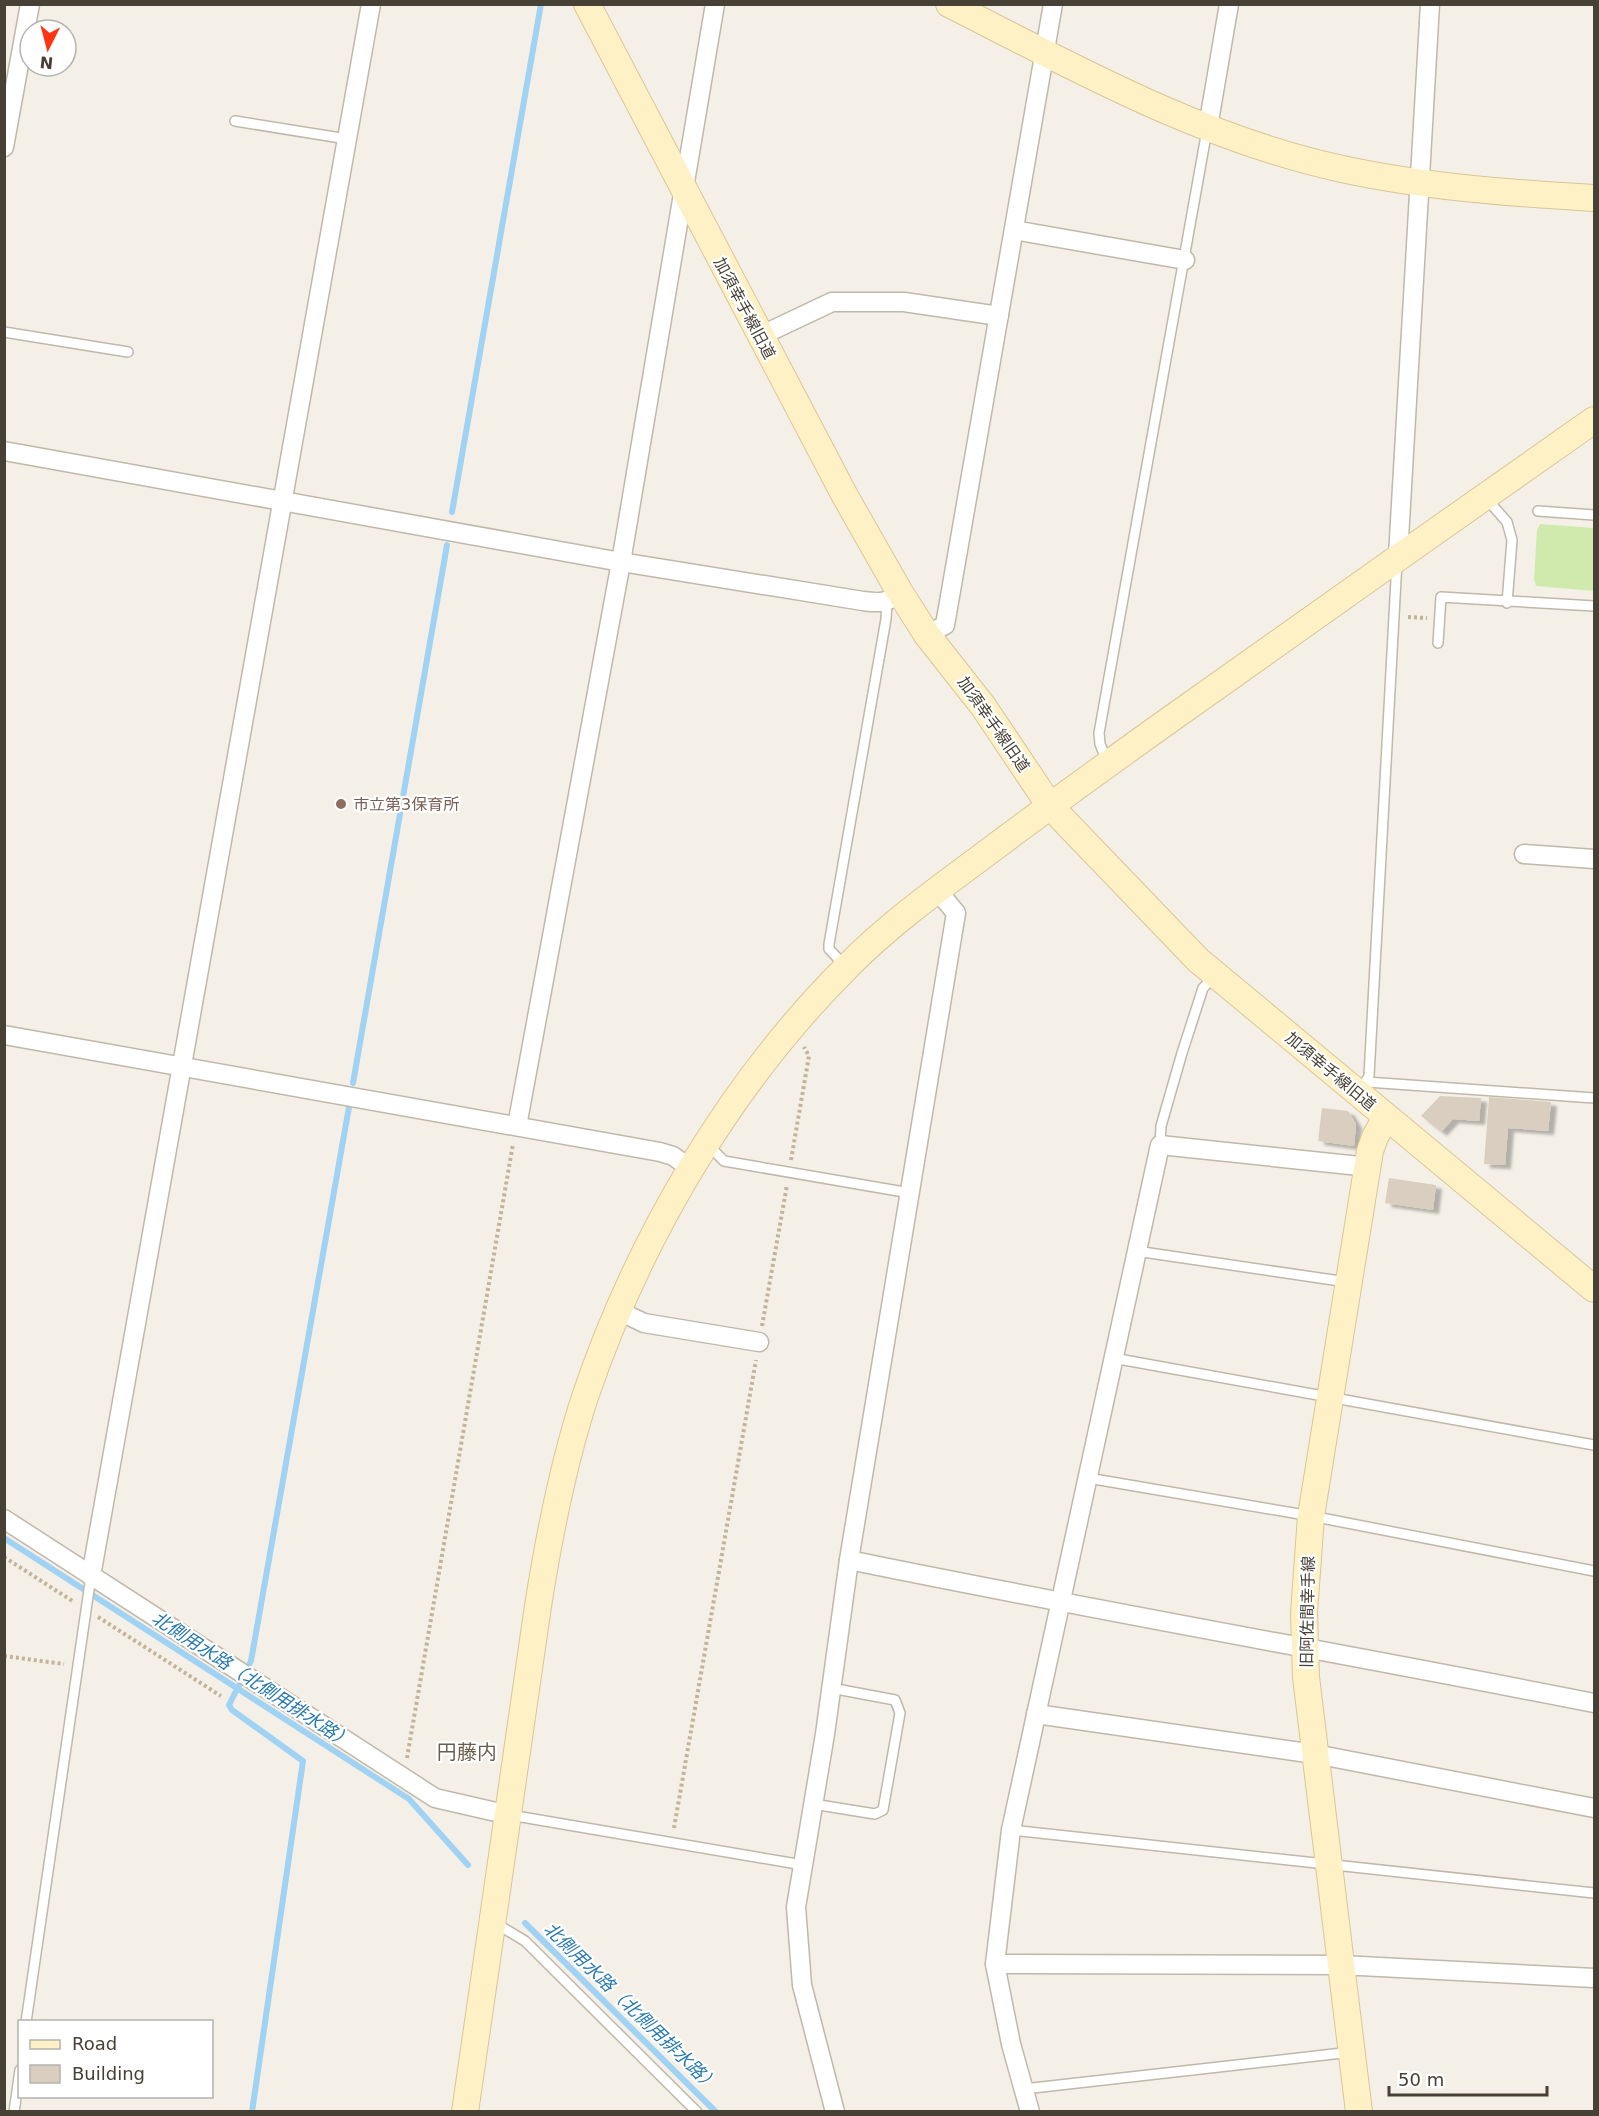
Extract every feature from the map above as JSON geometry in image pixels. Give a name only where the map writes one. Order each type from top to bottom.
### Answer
[{"type":"street","points":[[4,147],[30,4]]},
{"type":"street","points":[[91,1576],[371,4]]},
{"type":"street","name":"加須幸手線旧道","points":[[587,4],[683,192],[845,496],[893,596],[983,706],[1050,806],[1153,915],[1216,975],[1363,1088],[1386,1117],[1594,1289]]},
{"type":"street","points":[[517,1126],[621,562],[715,4]]},
{"type":"street","points":[[949,4],[1132,95],[1208,127],[1341,169],[1422,183],[1594,198]]},
{"type":"street","points":[[927,635],[945,625],[1053,4]]},
{"type":"street","points":[[1208,127],[1229,4]]},
{"type":"street","points":[[1398,556],[1422,183],[1430,4]]},
{"type":"street","points":[[1014,230],[1185,260]]},
{"type":"street","points":[[760,336],[832,302],[904,302],[999,316]]},
{"type":"street","points":[[465,2112],[548,1542],[585,1398],[648,1245],[690,1168],[738,1097],[790,1030],[846,968],[937,890],[1398,556],[1594,420]]},
{"type":"street","points":[[4,451],[621,562],[864,601],[893,596]]},
{"type":"street","points":[[1524,854],[1594,859]]},
{"type":"street","points":[[835,2112],[802,1985],[796,1906],[849,1560],[956,913],[937,890]]},
{"type":"street","points":[[4,1035],[660,1152],[673,1156],[690,1168]]},
{"type":"street","name":"旧阿佐間幸手線","points":[[1359,2112],[1304,1646],[1305,1570],[1311,1516],[1368,1167],[1374,1137],[1386,1117]]},
{"type":"street","points":[[1030,2112],[1011,2044],[995,1964],[1011,1830],[1160,1145],[1368,1167]]},
{"type":"street","points":[[619,1311],[644,1323],[759,1342]]},
{"type":"street","points":[[4,1519],[435,1798],[509,1815]]},
{"type":"street","points":[[849,1560],[1059,1603],[1304,1646],[1594,1702]]},
{"type":"street","points":[[1036,1714],[1315,1754],[1594,1808]]},
{"type":"street","points":[[995,1964],[1341,1965],[1594,1978]]},
{"type":"lane","points":[[235,121],[347,139]]},
{"type":"lane","points":[[1108,764],[1100,744],[1099,734],[1208,127]]},
{"type":"lane","points":[[4,333],[128,352]]},
{"type":"lane","points":[[1485,496],[1507,522],[1512,540],[1507,603]]},
{"type":"lane","points":[[1538,511],[1594,514]]},
{"type":"lane","points":[[1398,556],[1363,1088],[1594,1098]]},
{"type":"lane","points":[[846,968],[829,949],[829,944],[886,619],[893,596]]},
{"type":"lane","points":[[1438,643],[1441,597],[1507,603],[1594,606]]},
{"type":"lane","points":[[1160,1145],[1161,1126],[1203,988],[1216,975]]},
{"type":"lane","points":[[707,1144],[724,1161],[909,1193]]},
{"type":"lane","points":[[1136,1251],[1350,1283]]},
{"type":"lane","points":[[1113,1358],[1594,1445]]},
{"type":"lane","points":[[1088,1478],[1311,1516],[1594,1571]]},
{"type":"lane","points":[[26,2020],[91,1576]]},
{"type":"lane","points":[[813,1804],[875,1814],[883,1810],[900,1713],[895,1701],[831,1688]]},
{"type":"lane","points":[[509,1815],[803,1864]]},
{"type":"lane","points":[[1011,1830],[1594,1893]]},
{"type":"lane","points":[[493,1922],[525,1941],[697,2112]]},
{"type":"lane","points":[[1024,2089],[1353,2052]]},
{"type":"lane","points":[[14,2112],[18,2084]]},
{"type":"path","points":[[671,1843],[809,1056],[790,1030]]},
{"type":"path","points":[[404,1778],[517,1126]]},
{"type":"path","points":[[4,1557],[53,1588]]},
{"type":"path","points":[[119,1630],[221,1696]]},
{"type":"path","points":[[4,1656],[77,1666]]},
{"type":"green space","points":[[1540,524],[1594,528],[1594,591],[1536,586],[1534,579],[1537,530]]},
{"type":"building","points":[[1440,1096],[1481,1098],[1479,1121],[1453,1119],[1441,1132],[1421,1116]]},
{"type":"building","points":[[1489,1097],[1551,1102],[1548,1131],[1508,1128],[1505,1165],[1484,1164]]},
{"type":"building","points":[[1322,1108],[1348,1111],[1356,1124],[1354,1146],[1318,1141]]},
{"type":"building","points":[[1389,1178],[1436,1185],[1433,1210],[1385,1203]]},
{"type":"waterway","points":[[452,512],[541,4]]},
{"type":"waterway","points":[[353,1083],[447,545]]},
{"type":"waterway","points":[[252,2112],[303,1761],[232,1710],[229,1705],[251,1661],[349,1107]]},
{"type":"waterway","name":"北側用水路（北側用排水路）","points":[[4,1538],[409,1799],[468,1865]]},
{"type":"waterway","name":"北側用水路（北側用排水路）","points":[[525,1923],[716,2112]]},
{"type":"place","name":"市立第3保育所","points":[[341,804]]},
{"type":"district","name":"円藤内","points":[[467,1752]]}]
